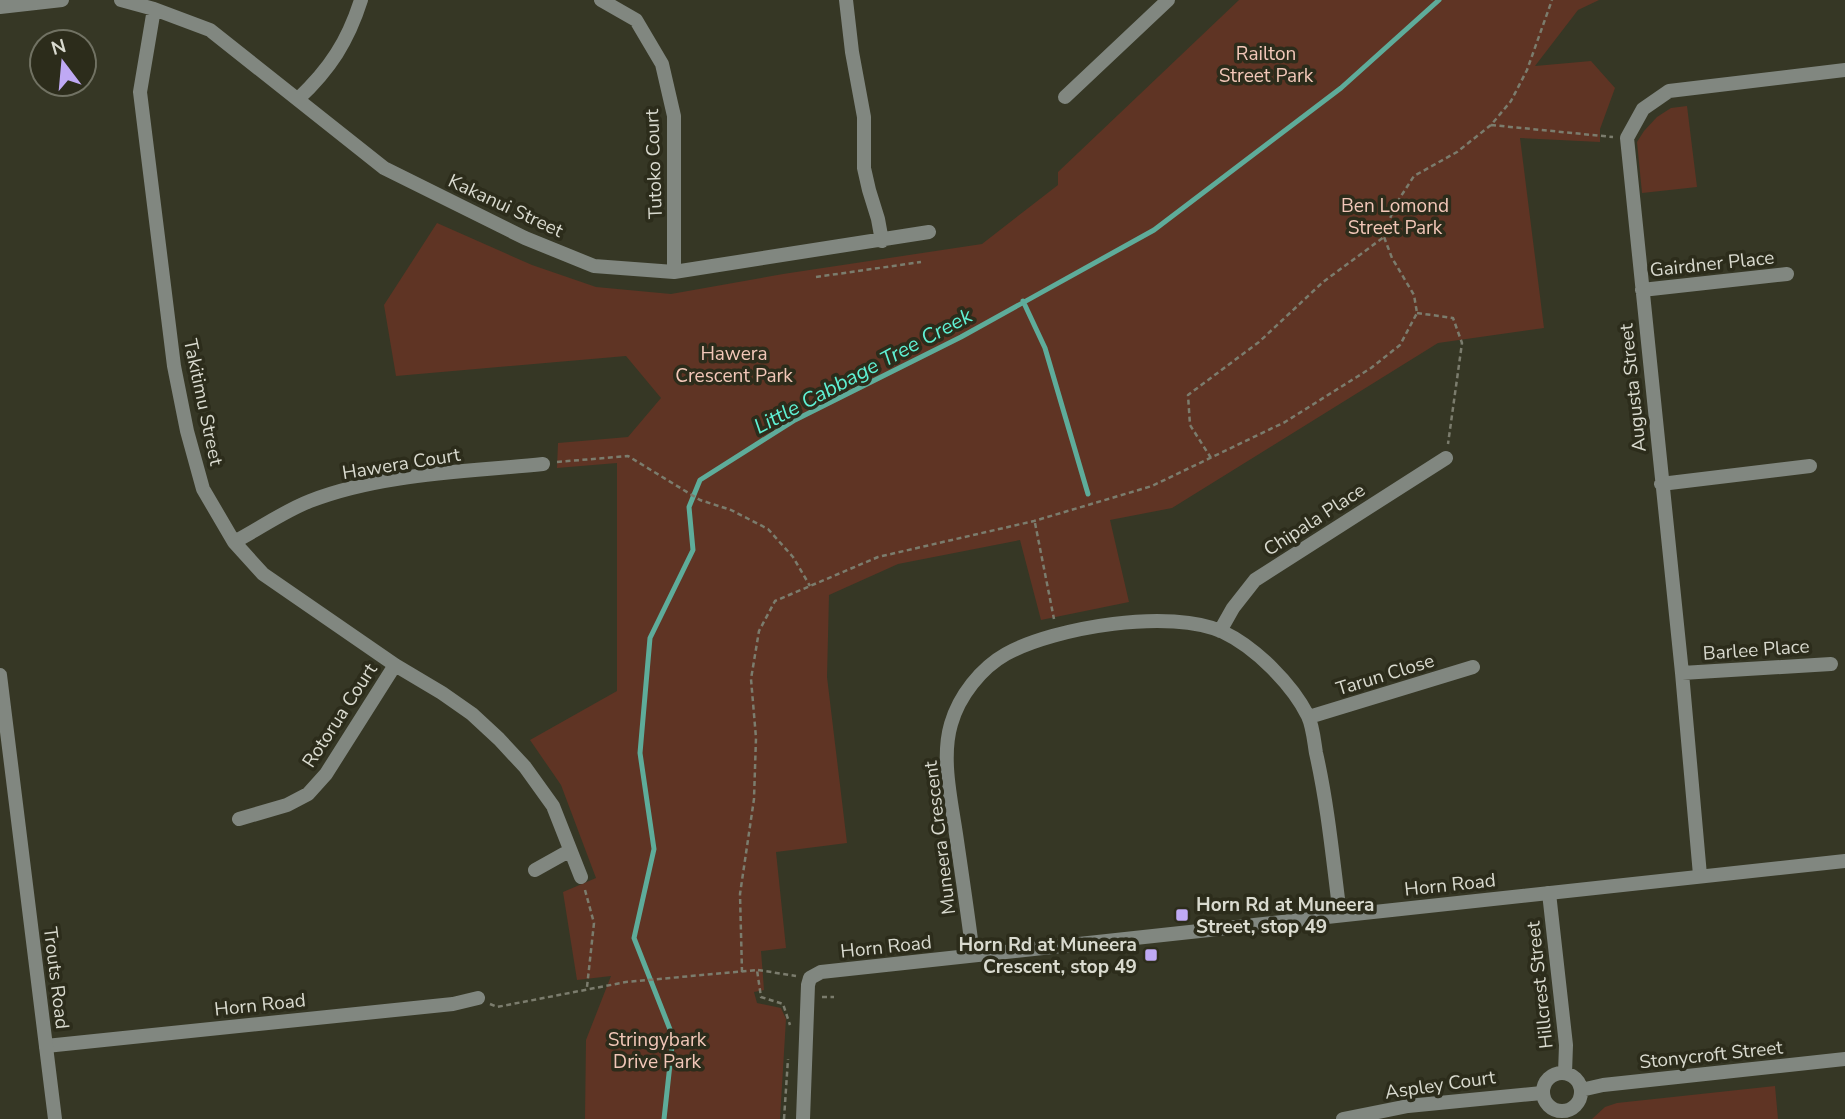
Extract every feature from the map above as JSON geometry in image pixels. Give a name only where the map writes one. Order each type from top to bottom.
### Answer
[{"type":"street","points":[[0,7],[62,0]]},
{"type":"street","name":"Kakanui Street","points":[[121,0],[210,30],[384,168],[525,238],[594,266],[674,272],[929,232]]},
{"type":"street","points":[[298,99],[334,60],[352,30],[361,0]]},
{"type":"street","name":"Tutoko Court","points":[[601,0],[636,20],[662,65],[674,116],[674,272]]},
{"type":"street","points":[[846,0],[864,117],[864,168],[882,241]]},
{"type":"street","points":[[1065,97],[1159,3]]},
{"type":"street","name":"Takitimu Street","points":[[154,9],[140,92],[174,366],[187,431],[203,489],[234,542],[263,575],[472,714],[499,739],[525,767],[553,806],[581,877]]},
{"type":"street","points":[[1627,138],[1643,109],[1670,91],[1845,70]]},
{"type":"street","name":"Augusta Street","points":[[1627,138],[1700,875]]},
{"type":"street","name":"Gairdner Place","points":[[1642,290],[1787,274]]},
{"type":"street","name":"Chipala Place","points":[[1220,631],[1255,580],[1446,458]]},
{"type":"street","name":"Hawera Court","points":[[234,542],[308,502],[348,489],[415,478],[543,464]]},
{"type":"street","points":[[1661,484],[1810,466]]},
{"type":"street","name":"Muneera Crescent","points":[[973,955],[947,756],[950,726],[959,703],[984,671],[1006,654],[1058,636],[1136,620],[1163,620],[1220,631],[1250,647],[1275,670],[1308,717],[1322,779],[1340,915]]},
{"type":"street","name":"Barlee Place","points":[[1682,673],[1831,664]]},
{"type":"street","name":"Rotorua Court","points":[[239,819],[287,805],[308,794],[327,774],[395,665]]},
{"type":"street","name":"Tarun Close","points":[[1308,717],[1473,667]]},
{"type":"street","name":"Trouts Road","points":[[0,675],[55,1119]]},
{"type":"street","points":[[535,870],[569,851]]},
{"type":"street","name":"Horn Road","points":[[810,978],[821,972],[1845,861]]},
{"type":"street","name":"Hillcrest Street","points":[[1549,893],[1566,1045],[1565,1073]]},
{"type":"street","points":[[803,1119],[810,978]]},
{"type":"street","name":"Horn Road","points":[[46,1046],[453,1004],[478,998]]},
{"type":"street","name":"Stonycroft Street","points":[[1581,1090],[1604,1085],[1845,1059]]},
{"type":"street","name":"Hillcrest Street","points":[[1542,1093],[1543,1087],[1553,1074],[1565,1073],[1576,1079],[1581,1090]]},
{"type":"street","points":[[1542,1093],[1546,1104],[1563,1115],[1578,1102],[1581,1090]]},
{"type":"street","name":"Aspley Court","points":[[1343,1119],[1408,1106],[1542,1093]]},
{"type":"path","points":[[1211,458],[1190,425],[1188,396],[1259,342],[1323,282],[1384,237],[1394,207],[1414,176],[1457,152],[1491,125],[1511,101],[1527,70],[1552,0]]},
{"type":"path","points":[[1491,125],[1627,138]]},
{"type":"path","points":[[742,972],[740,894],[754,799],[756,738],[751,679],[759,631],[775,601],[878,557],[1034,521],[1152,486],[1285,422],[1371,368],[1400,345],[1417,313],[1414,295],[1392,258],[1384,237]]},
{"type":"path","points":[[816,277],[921,262]]},
{"type":"path","points":[[1417,313],[1452,318],[1462,343],[1446,458]]},
{"type":"path","points":[[543,464],[628,456],[700,500],[731,510],[768,529],[793,557],[810,586]]},
{"type":"path","points":[[1034,521],[1058,636]]},
{"type":"path","points":[[581,877],[594,923],[587,988]]},
{"type":"path","points":[[757,970],[761,997],[783,1004],[788,1014],[790,1029]]},
{"type":"path","points":[[478,998],[497,1007],[626,982],[757,970],[810,978]]},
{"type":"path","points":[[784,1119],[789,1048]]},
{"type":"green space","name":"Ben Lomond Street Park","points":[[1239,0],[1599,0],[1578,10],[1535,66],[1591,61],[1615,88],[1600,129],[1600,142],[1520,138],[1544,328],[1438,343],[1172,508],[1110,520],[1129,602],[1041,620],[1020,540],[898,564],[829,595],[827,677],[847,843],[776,852],[786,948],[761,951],[764,990],[754,992],[757,1003],[781,1008],[786,1019],[780,1119],[585,1119],[586,1040],[611,976],[577,980],[563,892],[596,878],[561,785],[530,740],[617,691],[617,463],[557,468],[558,443],[628,437],[661,398],[626,356],[396,376],[384,305],[437,223],[532,265],[596,287],[671,294],[982,244],[1058,185],[1058,172]]},
{"type":"green space","points":[[1687,106],[1697,187],[1642,193],[1637,142],[1657,117],[1671,108]]},
{"type":"green space","points":[[1775,1086],[1778,1119],[1592,1119],[1605,1107],[1617,1103]]},
{"type":"waterway","name":"Little Cabbage Tree Creek","points":[[664,1119],[673,1037],[634,938],[654,849],[640,753],[650,638],[693,550],[689,507],[700,480],[795,420],[961,337],[1154,230],[1341,88],[1439,0]]},
{"type":"waterway","points":[[1023,301],[1045,348],[1088,494]]},
{"type":"place","name":"Horn Rd at Muneera Street, stop 49","points":[[1182,915]]},
{"type":"place","name":"Horn Rd at Muneera Crescent, stop 49","points":[[1151,955]]},
{"type":"park label","name":"Railton Street Park","points":[[1266,64]]},
{"type":"park label","name":"Hawera Crescent Park","points":[[734,364]]},
{"type":"park label","name":"Stringybark Drive Park","points":[[657,1050]]}]
